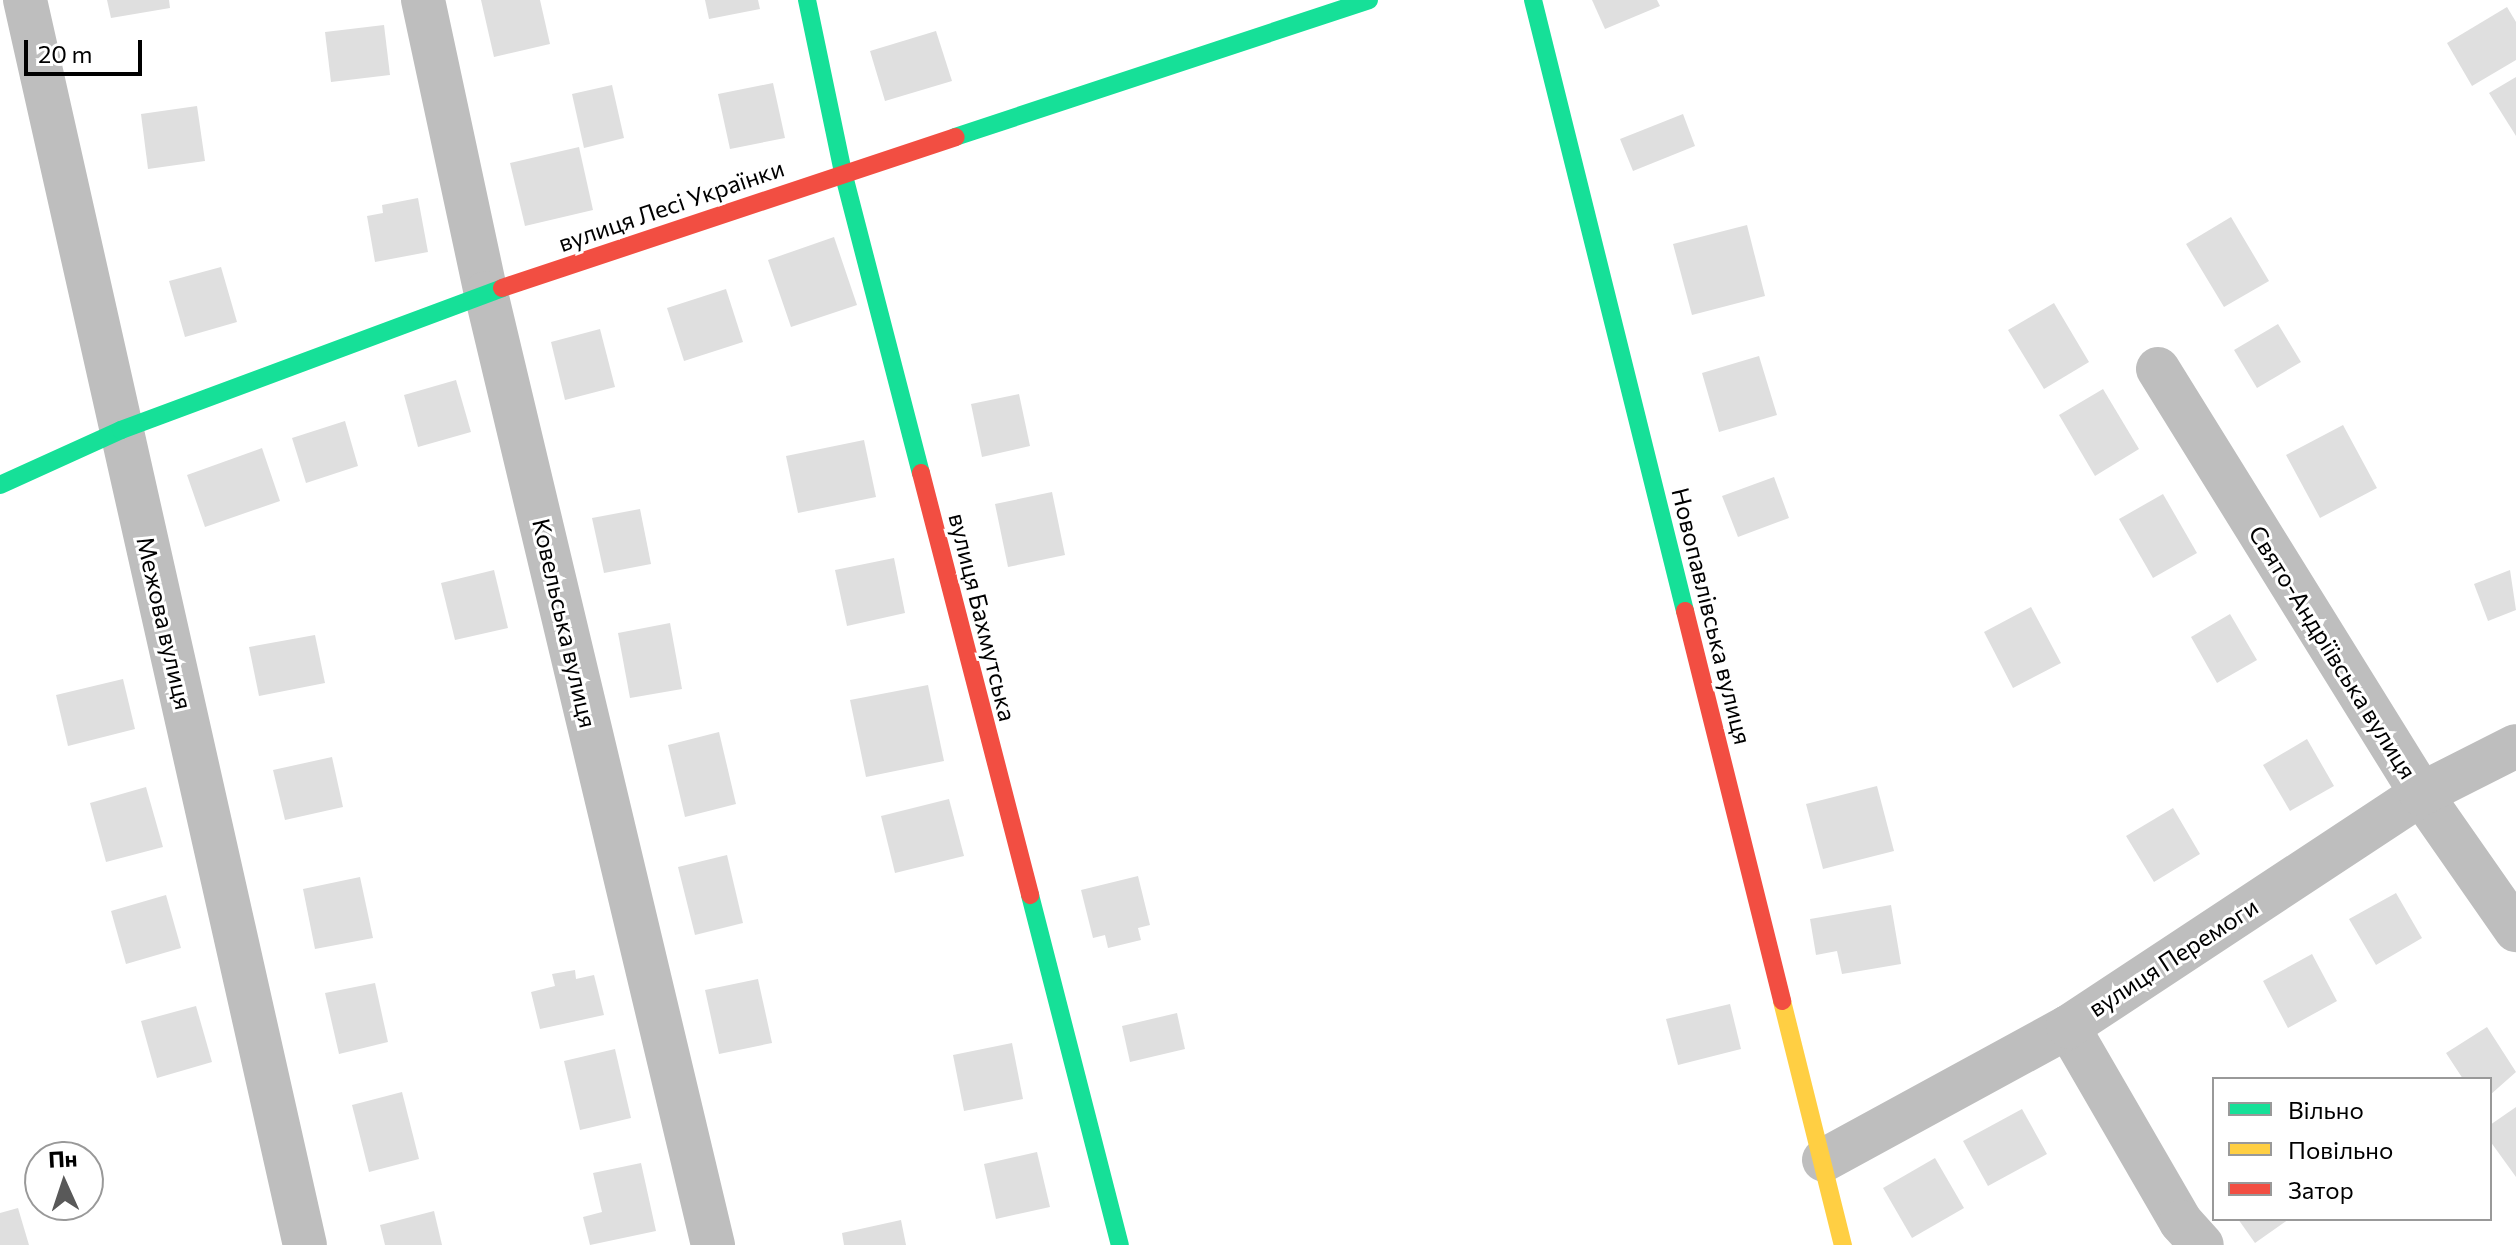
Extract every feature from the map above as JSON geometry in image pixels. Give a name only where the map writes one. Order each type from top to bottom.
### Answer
[{"type":"street","name":"Межова вулиця","points":[[25,0],[305,1245]]},
{"type":"street","name":"Ковельська вулиця","points":[[423,0],[486,293],[713,1245]]},
{"type":"street","name":"вулиця Бахмутська","points":[[807,0],[843,172],[1120,1245]]},
{"type":"street","name":"вулиця Лесі Українки","points":[[0,485],[121,430],[486,293],[843,172],[1369,0]]},
{"type":"street","name":"Новопавлівська вулиця","points":[[1533,0],[1843,1245]]},
{"type":"street","name":"Свято-Андріївська вулиця","points":[[2158,369],[2421,794],[2516,930]]},
{"type":"street","name":"вулиця Перемоги","points":[[1824,1160],[2068,1027],[2421,794],[2516,746]]},
{"type":"street","points":[[2068,1027],[2181,1222],[2202,1245]]},
{"type":"building","points":[[107,0],[169,0],[170,8],[111,18]]},
{"type":"building","points":[[481,0],[540,0],[550,44],[494,57]]},
{"type":"building","points":[[705,0],[758,0],[760,9],[709,19]]},
{"type":"building","points":[[1592,0],[1657,0],[1660,6],[1605,29]]},
{"type":"building","points":[[2507,7],[2516,22],[2516,60],[2472,86],[2447,43]]},
{"type":"building","points":[[384,25],[390,75],[331,82],[325,32]]},
{"type":"building","points":[[936,31],[952,81],[885,101],[870,51]]},
{"type":"building","points":[[2516,77],[2516,136],[2489,93]]},
{"type":"building","points":[[773,83],[785,138],[730,149],[718,94]]},
{"type":"building","points":[[612,85],[624,138],[584,148],[572,94]]},
{"type":"building","points":[[197,106],[205,161],[148,169],[141,114]]},
{"type":"building","points":[[1683,114],[1695,146],[1633,171],[1620,139]]},
{"type":"building","points":[[579,147],[593,210],[525,226],[510,163]]},
{"type":"building","points":[[418,198],[428,252],[375,262],[367,216],[383,213],[382,205]]},
{"type":"building","points":[[2231,217],[2269,281],[2224,307],[2186,244]]},
{"type":"building","points":[[1747,225],[1765,296],[1692,315],[1673,244]]},
{"type":"building","points":[[834,237],[857,305],[791,327],[768,260]]},
{"type":"building","points":[[221,267],[237,322],[185,337],[169,281]]},
{"type":"building","points":[[726,289],[743,342],[684,361],[667,308]]},
{"type":"building","points":[[2054,303],[2089,362],[2044,389],[2008,330]]},
{"type":"building","points":[[2278,324],[2301,362],[2257,388],[2234,350]]},
{"type":"building","points":[[600,329],[615,387],[565,400],[551,342]]},
{"type":"building","points":[[1759,356],[1777,415],[1719,432],[1702,373]]},
{"type":"building","points":[[456,380],[471,432],[418,447],[404,395]]},
{"type":"building","points":[[2103,389],[2139,449],[2095,476],[2059,415]]},
{"type":"building","points":[[1019,394],[1030,446],[982,457],[971,404]]},
{"type":"building","points":[[345,421],[358,466],[306,483],[292,438]]},
{"type":"building","points":[[2343,425],[2377,488],[2320,518],[2286,455]]},
{"type":"building","points":[[864,440],[876,497],[798,513],[786,456]]},
{"type":"building","points":[[262,448],[280,501],[205,527],[187,475]]},
{"type":"building","points":[[1774,477],[1789,518],[1738,537],[1722,496]]},
{"type":"building","points":[[1052,492],[1065,555],[1008,567],[995,504]]},
{"type":"building","points":[[2163,494],[2197,553],[2153,578],[2119,519]]},
{"type":"building","points":[[640,509],[651,564],[604,573],[592,518]]},
{"type":"building","points":[[894,558],[905,613],[847,626],[835,570]]},
{"type":"building","points":[[494,570],[508,628],[455,640],[441,583]]},
{"type":"building","points":[[2510,570],[2516,610],[2488,621],[2474,584]]},
{"type":"building","points":[[2031,607],[2061,663],[2013,688],[1984,632]]},
{"type":"building","points":[[2230,614],[2257,660],[2217,683],[2191,637]]},
{"type":"building","points":[[670,623],[682,689],[630,698],[618,633]]},
{"type":"building","points":[[315,635],[325,683],[259,696],[249,647]]},
{"type":"building","points":[[123,679],[135,729],[68,746],[56,695]]},
{"type":"building","points":[[928,685],[944,761],[866,777],[850,700]]},
{"type":"building","points":[[719,732],[736,804],[685,817],[668,745]]},
{"type":"building","points":[[2307,739],[2334,786],[2290,811],[2263,765]]},
{"type":"building","points":[[332,757],[343,807],[285,820],[273,770]]},
{"type":"building","points":[[1877,786],[1894,851],[1823,869],[1806,804]]},
{"type":"building","points":[[146,787],[163,847],[106,862],[90,803]]},
{"type":"building","points":[[949,799],[964,856],[895,873],[881,816]]},
{"type":"building","points":[[2173,808],[2200,854],[2154,882],[2126,836]]},
{"type":"building","points":[[727,855],[743,923],[695,935],[678,867]]},
{"type":"building","points":[[1138,876],[1150,925],[1138,928],[1141,940],[1108,948],[1105,935],[1093,938],[1081,890]]},
{"type":"building","points":[[360,877],[373,938],[315,949],[303,889]]},
{"type":"building","points":[[2396,893],[2422,938],[2376,965],[2349,919]]},
{"type":"building","points":[[166,895],[181,948],[126,964],[111,911]]},
{"type":"building","points":[[1891,905],[1901,964],[1842,974],[1837,951],[1816,955],[1810,919]]},
{"type":"building","points":[[2312,954],[2337,1001],[2288,1028],[2263,981]]},
{"type":"building","points":[[575,970],[576,979],[594,975],[604,1015],[540,1029],[531,992],[555,986],[552,974]]},
{"type":"building","points":[[758,979],[772,1043],[719,1054],[705,990]]},
{"type":"building","points":[[375,983],[388,1042],[339,1054],[325,993]]},
{"type":"building","points":[[1730,1004],[1741,1049],[1678,1065],[1666,1019]]},
{"type":"building","points":[[196,1006],[212,1062],[157,1078],[141,1021]]},
{"type":"building","points":[[1177,1013],[1185,1049],[1130,1062],[1122,1026]]},
{"type":"building","points":[[2487,1027],[2516,1072],[2492,1093],[2492,1077],[2462,1077],[2446,1053]]},
{"type":"building","points":[[1012,1043],[1023,1099],[964,1111],[953,1055]]},
{"type":"building","points":[[615,1049],[631,1118],[580,1130],[564,1061]]},
{"type":"building","points":[[402,1092],[419,1159],[369,1172],[352,1105]]},
{"type":"building","points":[[2516,1107],[2516,1177],[2492,1144],[2492,1124]]},
{"type":"building","points":[[2022,1109],[2047,1154],[1988,1186],[1963,1141]]},
{"type":"building","points":[[1037,1152],[1050,1207],[996,1219],[984,1164]]},
{"type":"building","points":[[1935,1158],[1964,1208],[1912,1238],[1883,1188]]},
{"type":"building","points":[[641,1163],[656,1231],[590,1245],[583,1217],[602,1212],[593,1173]]},
{"type":"building","points":[[18,1208],[29,1245],[0,1245],[0,1213]]},
{"type":"building","points":[[434,1211],[442,1245],[385,1245],[380,1225]]},
{"type":"building","points":[[901,1220],[906,1245],[844,1245],[842,1233]]},
{"type":"building","points":[[2239,1221],[2286,1221],[2255,1243]]},
{"type":"traffic: fast","points":[[807,0],[843,172],[921,473]]},
{"type":"traffic: fast","points":[[955,137],[1369,0]]},
{"type":"traffic: fast","points":[[1533,0],[1685,611]]},
{"type":"traffic: fast","points":[[0,485],[121,430],[502,288]]},
{"type":"traffic: fast","points":[[1030,895],[1120,1245]]},
{"type":"traffic: slow","points":[[1782,1001],[1843,1245]]},
{"type":"traffic: jam","points":[[502,288],[955,137]]},
{"type":"traffic: jam","points":[[921,473],[1030,895]]},
{"type":"traffic: jam","points":[[1685,611],[1782,1001]]}]
